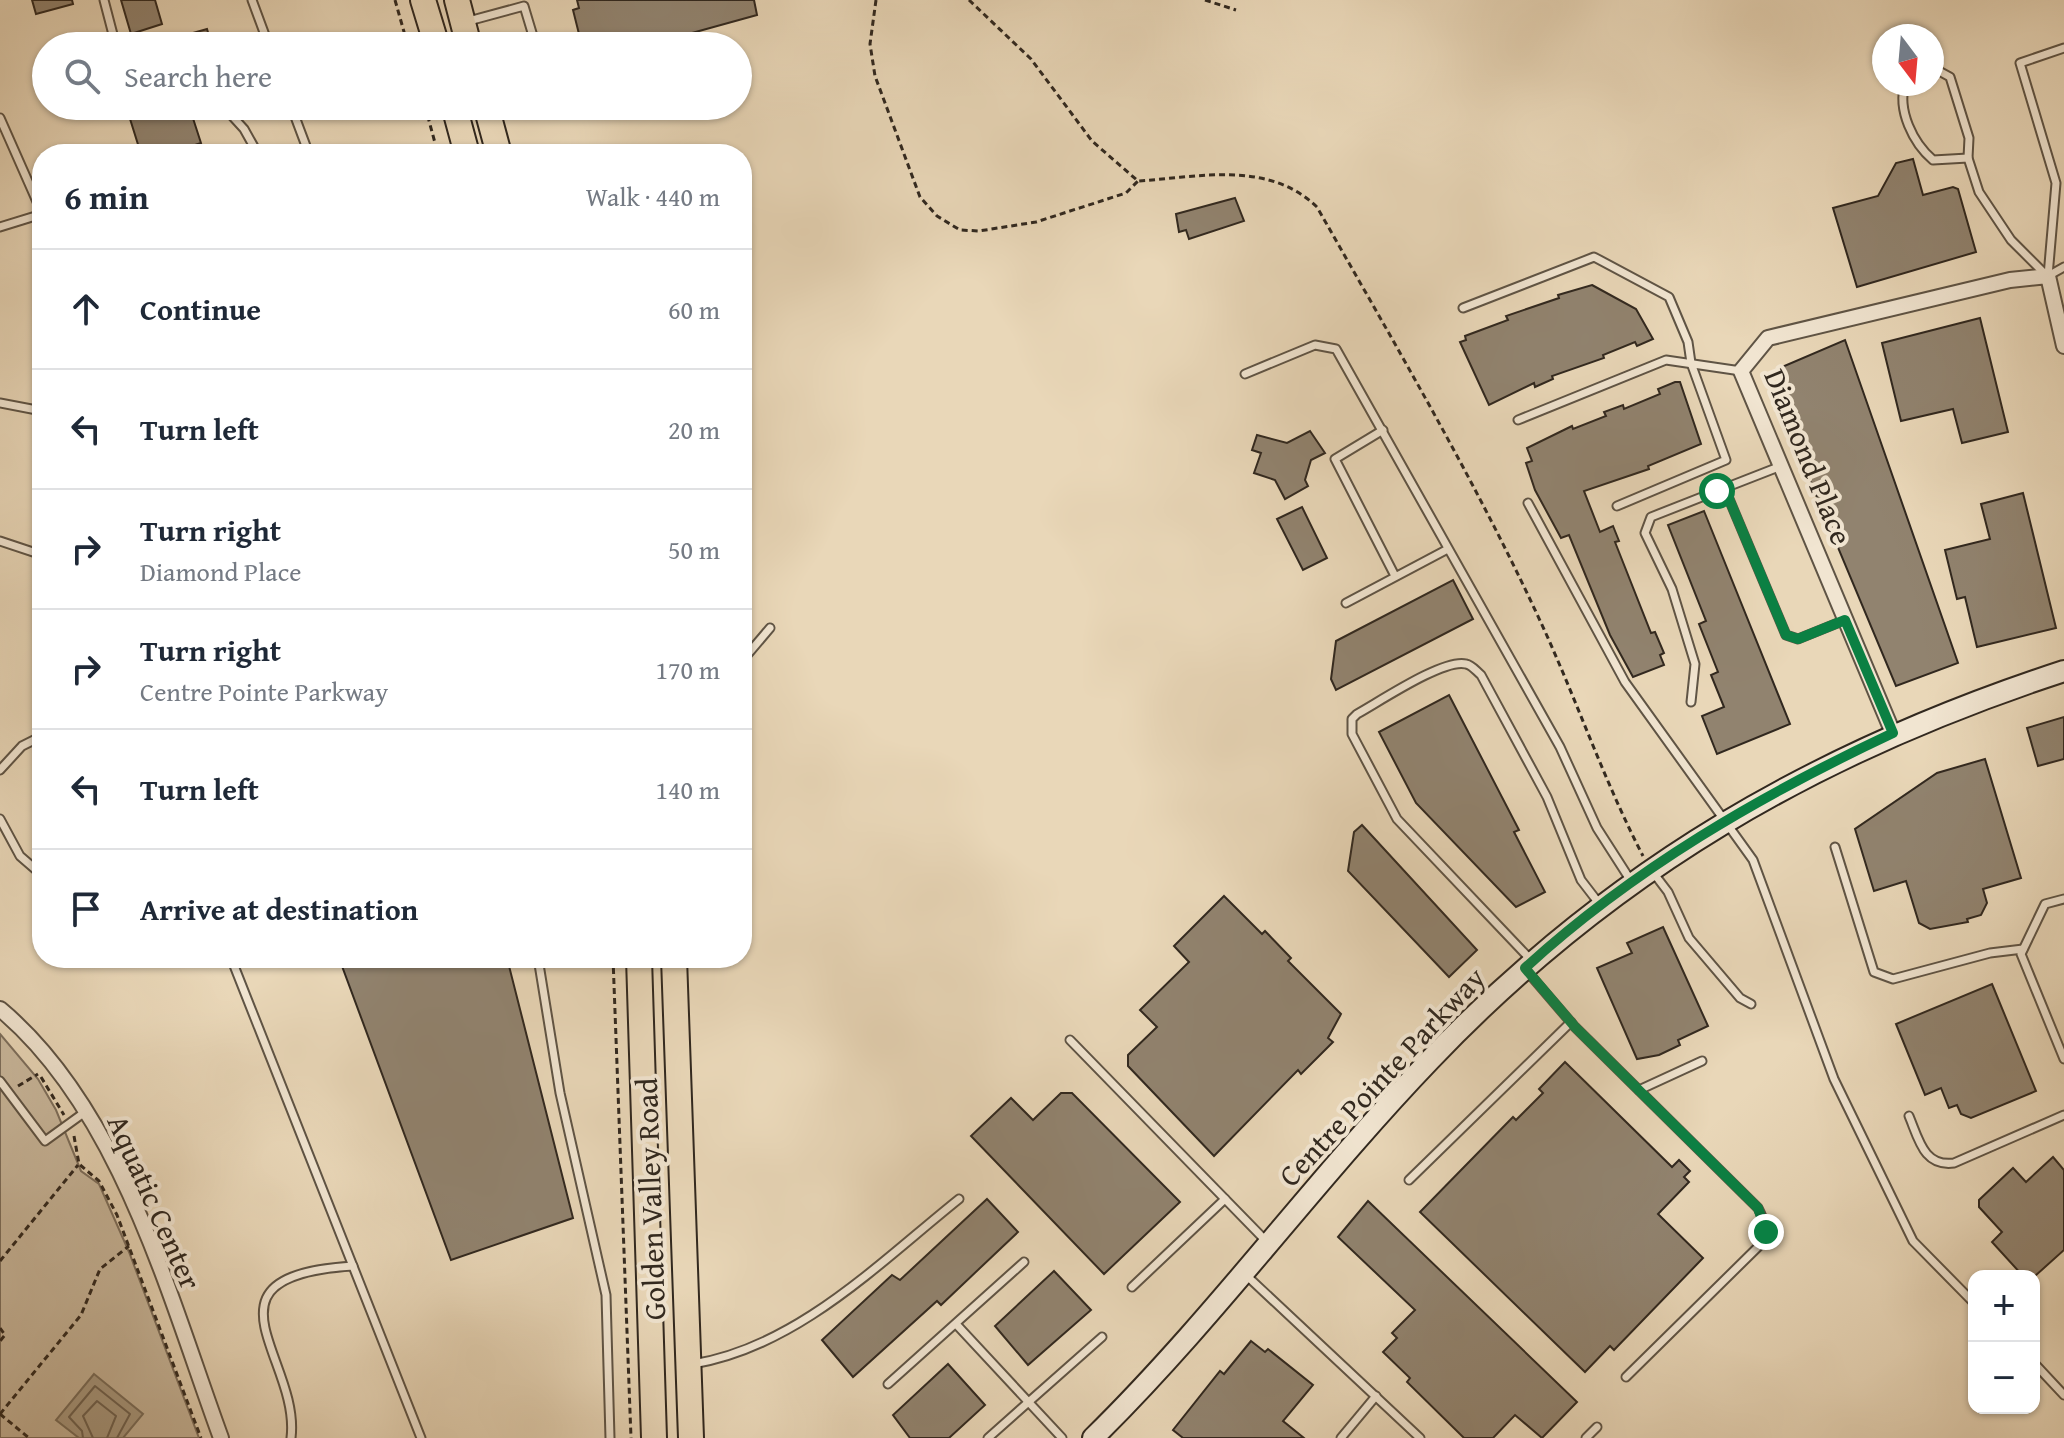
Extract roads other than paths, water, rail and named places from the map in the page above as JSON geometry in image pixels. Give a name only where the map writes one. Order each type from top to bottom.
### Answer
[{"type":"main road","points":[[423,0],[433,32]]},
{"type":"main road","points":[[458,120],[464,144]]},
{"type":"main road","points":[[490,120],[496,144]]},
{"type":"main road","name":"Golden Valley Road","points":[[639,968],[654,1438]]},
{"type":"main road","name":"Golden Valley Road","points":[[674,968],[691,1438]]},
{"type":"street","points":[[2048,276],[2064,346]]},
{"type":"street","name":"Diamond Place","points":[[1893,733],[1741,371],[1768,338],[2010,280],[2048,276]]},
{"type":"street","name":"Centre Pointe Parkway","points":[[1093,1438],[1173,1358],[1420,1071],[1529,965],[1601,906],[1724,822],[1828,764],[1893,733],[1974,701],[2064,671]]},
{"type":"street","name":"Aquatic Center","points":[[0,1009],[45,1055],[85,1112],[132,1201],[221,1438]]},
{"type":"lane","points":[[104,0],[112,32]]},
{"type":"lane","points":[[252,0],[264,32]]},
{"type":"lane","points":[[463,23],[523,3],[532,32]]},
{"type":"lane","points":[[2048,276],[2060,182],[2020,63],[2064,48]]},
{"type":"lane","points":[[1944,74],[1950,77],[1969,138],[1968,158],[1979,192],[2011,240],[2048,276]]},
{"type":"lane","points":[[1902,96],[1918,148],[1933,160],[1968,158]]},
{"type":"lane","points":[[0,118],[32,191]]},
{"type":"lane","points":[[236,120],[252,144]]},
{"type":"lane","points":[[296,120],[305,144]]},
{"type":"lane","points":[[0,227],[32,217]]},
{"type":"lane","points":[[1463,308],[1594,257],[1669,297],[1688,342],[1691,363],[1726,460],[1617,506]]},
{"type":"lane","points":[[2048,276],[2064,267]]},
{"type":"lane","points":[[1245,374],[1315,345],[1336,349],[1446,550],[1560,747],[1597,828],[1632,883]]},
{"type":"lane","points":[[1518,420],[1666,360],[1741,371]]},
{"type":"lane","points":[[0,403],[32,409]]},
{"type":"lane","points":[[1383,430],[1335,459],[1395,576]]},
{"type":"lane","points":[[1691,702],[1695,664],[1672,589],[1645,533],[1651,517],[1781,466]]},
{"type":"lane","points":[[1717,491],[1729,499],[1786,635],[1798,639],[1845,620]]},
{"type":"lane","points":[[1528,503],[1625,682],[1753,860],[1834,1079],[1897,1213],[1913,1241],[1932,1264],[1968,1297]]},
{"type":"lane","points":[[0,541],[32,552]]},
{"type":"lane","points":[[1346,603],[1446,550]]},
{"type":"lane","points":[[752,649],[770,628]]},
{"type":"lane","points":[[1601,906],[1581,880],[1547,797],[1481,675],[1473,668],[1467,664],[1447,665],[1352,719],[1352,734],[1397,819],[1529,965],[1571,1022],[1758,1208],[1766,1232],[1761,1244],[1626,1377]]},
{"type":"lane","points":[[0,770],[22,746],[32,741]]},
{"type":"lane","points":[[0,819],[20,856],[32,866]]},
{"type":"lane","points":[[1835,847],[1874,972],[1893,979],[1990,953],[2023,949]]},
{"type":"lane","points":[[1651,870],[1668,892],[1689,938],[1740,998],[1751,1004]]},
{"type":"lane","points":[[2064,899],[2045,904],[2021,954],[2062,1047],[2064,1059]]},
{"type":"lane","points":[[235,968],[421,1438]]},
{"type":"lane","points":[[540,968],[560,1093],[606,1295],[610,1438]]},
{"type":"lane","points":[[1409,1180],[1571,1022]]},
{"type":"lane","points":[[1070,1040],[1270,1245]]},
{"type":"lane","points":[[1639,1090],[1702,1061]]},
{"type":"lane","points":[[0,1081],[45,1141],[85,1112]]},
{"type":"lane","points":[[1909,1116],[1926,1157],[1940,1165],[1954,1163],[2064,1115]]},
{"type":"lane","points":[[688,1365],[726,1358],[802,1323],[959,1199]]},
{"type":"lane","points":[[1132,1287],[1225,1199]]},
{"type":"lane","points":[[888,1384],[1024,1262]]},
{"type":"lane","points":[[291,1438],[293,1420],[286,1389],[265,1341],[262,1312],[273,1290],[295,1276],[318,1268],[353,1266]]},
{"type":"lane","points":[[1245,1274],[1420,1438]]},
{"type":"lane","points":[[956,1324],[1062,1438]]},
{"type":"lane","points":[[988,1438],[1102,1337]]},
{"type":"lane","points":[[2040,1369],[2064,1395]]},
{"type":"lane","points":[[1341,1438],[1376,1396]]},
{"type":"lane","points":[[1586,1438],[1597,1427]]},
{"type":"water","points":[[94,1374],[143,1414],[123,1438],[79,1438],[56,1420]]}]
